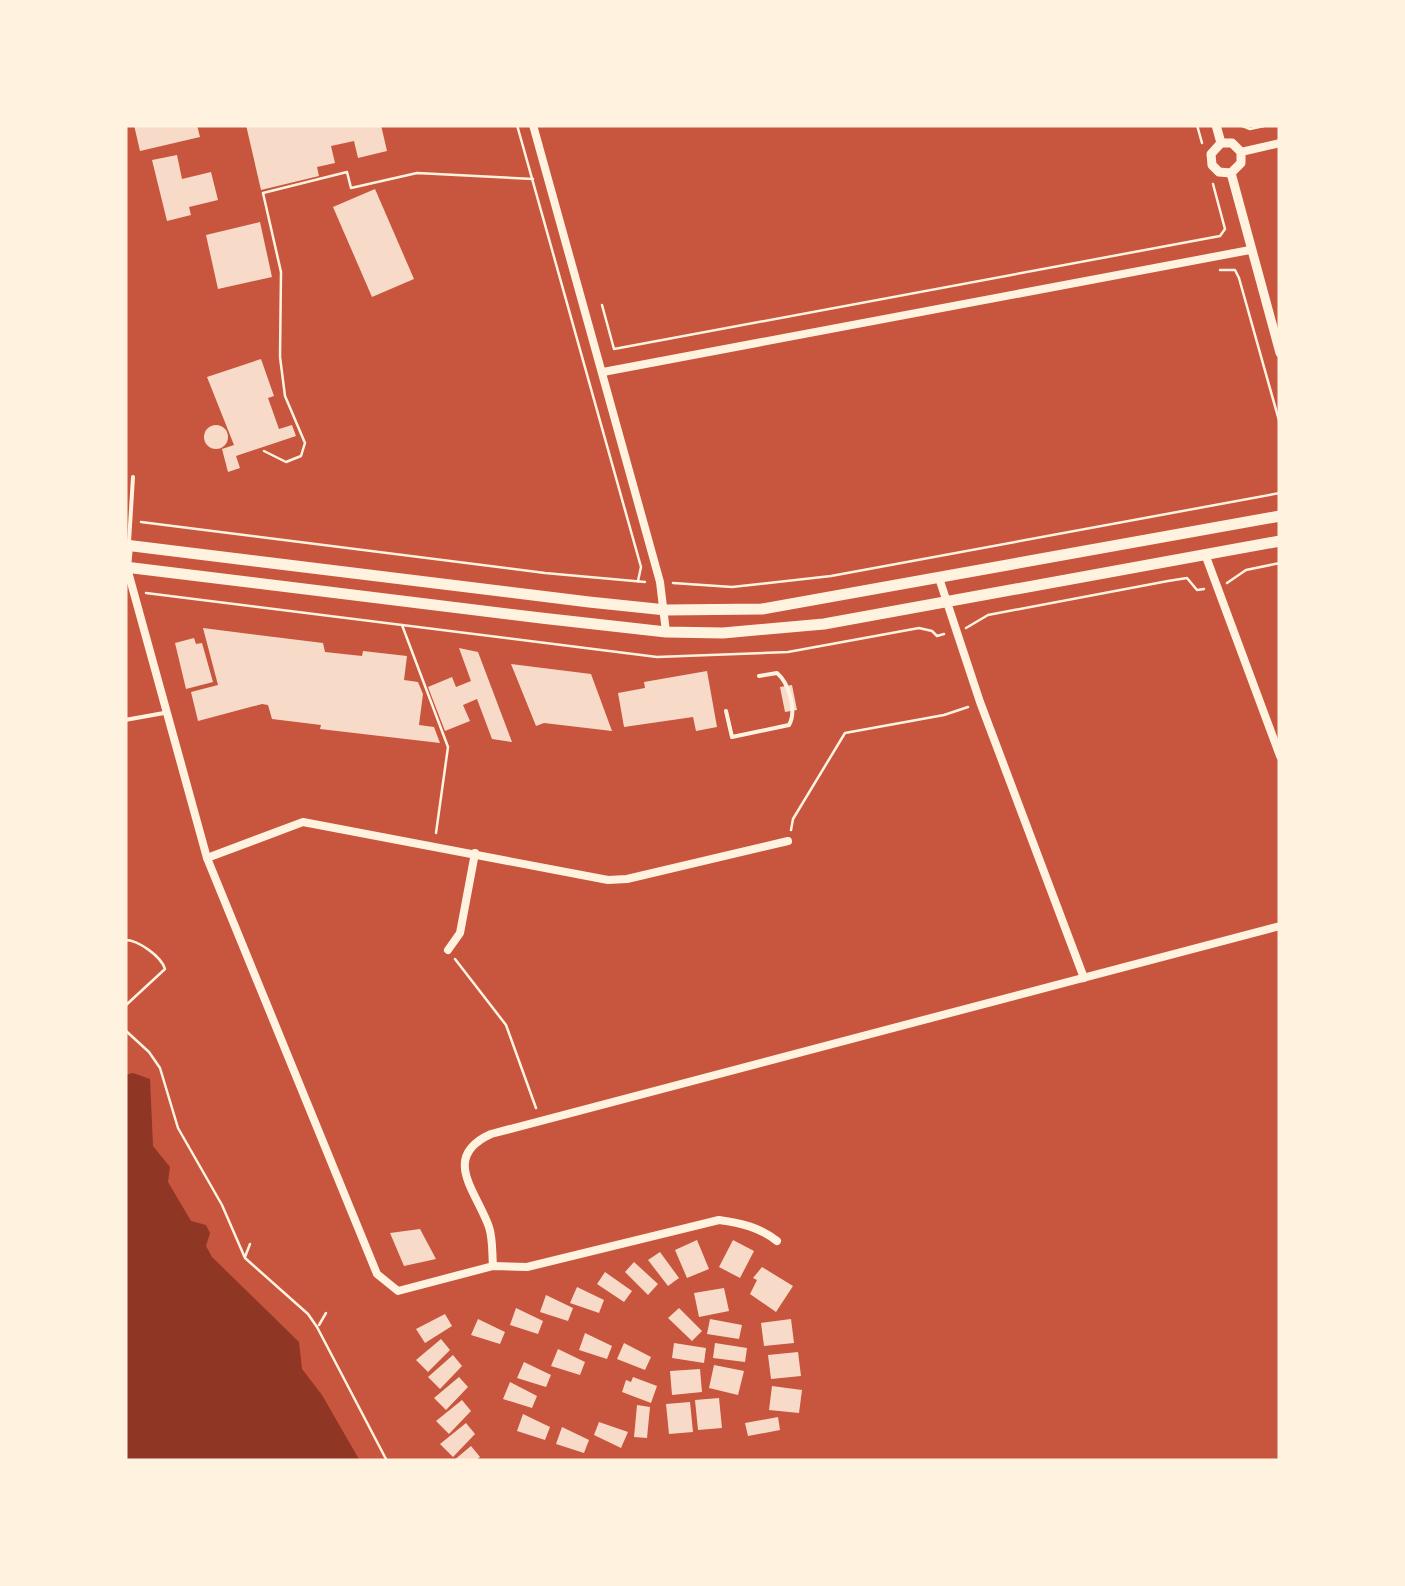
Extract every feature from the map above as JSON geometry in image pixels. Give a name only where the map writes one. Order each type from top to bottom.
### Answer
[{"type":"highway","points":[[127,546],[666,610],[762,609],[1280,516]]},
{"type":"highway","points":[[126,568],[666,632],[770,631],[1280,541]]},
{"type":"street","points":[[533,125],[660,582],[666,632]]},
{"type":"street","points":[[1216,125],[1221,143]]},
{"type":"street","points":[[1221,143],[1232,143],[1241,152],[1241,163],[1231,173],[1219,172],[1212,164],[1212,150],[1221,143]]},
{"type":"street","points":[[1241,152],[1280,143]]},
{"type":"street","points":[[1231,173],[1280,353]]},
{"type":"street","points":[[603,372],[1250,250]]},
{"type":"street","points":[[127,546],[126,568],[207,858],[377,1274],[398,1291],[493,1266],[526,1267],[720,1220],[753,1227],[777,1240]]},
{"type":"street","points":[[1205,554],[1280,756]]},
{"type":"street","points":[[938,578],[980,702],[1084,978]]},
{"type":"street","points":[[207,858],[303,822],[608,880],[788,841]]},
{"type":"street","points":[[448,950],[460,934],[475,853]]},
{"type":"street","points":[[493,1266],[491,1230],[468,1182],[464,1162],[468,1148],[491,1134],[1280,926]]},
{"type":"lane","points":[[127,546],[133,477]]},
{"type":"lane","points":[[726,712],[732,737],[789,725],[793,716],[784,680],[777,673],[759,676]]},
{"type":"lane","points":[[125,720],[166,713]]},
{"type":"path","points":[[517,125],[641,566],[638,582]]},
{"type":"path","points":[[1197,125],[1202,142]]},
{"type":"path","points":[[1240,125],[1250,129],[1264,126]]},
{"type":"path","points":[[264,451],[286,462],[301,456],[305,443],[285,396],[280,357],[281,272],[262,193],[347,172],[351,188],[417,173],[533,179]]},
{"type":"path","points":[[602,306],[614,350],[1220,236],[1225,229],[1211,177]]},
{"type":"path","points":[[1220,270],[1235,270],[1239,278],[1280,424]]},
{"type":"path","points":[[130,521],[546,573],[732,587],[831,576],[1280,493]]},
{"type":"path","points":[[401,624],[448,747],[434,846]]},
{"type":"path","points":[[788,841],[793,820],[845,733],[944,715],[980,702]]},
{"type":"path","points":[[125,940],[133,940],[158,956],[165,969],[125,1006]]},
{"type":"path","points":[[448,950],[506,1025],[540,1121]]},
{"type":"path","points":[[125,1030],[160,1068],[178,1128],[222,1205],[244,1258],[308,1314],[387,1461]]},
{"type":"path","points":[[244,1258],[250,1244]]},
{"type":"path","points":[[317,1328],[326,1314]]},
{"type":"shaded area","points":[[133,1073],[150,1079],[153,1146],[170,1167],[168,1182],[191,1221],[206,1225],[210,1233],[206,1246],[212,1257],[299,1342],[302,1369],[322,1395],[360,1461],[125,1461],[125,1075]]},
{"type":"building","points":[[134,125],[197,125],[200,137],[140,151]]},
{"type":"building","points":[[246,125],[381,125],[387,151],[358,158],[354,141],[331,146],[335,163],[317,167],[319,176],[261,190]]},
{"type":"building","points":[[177,155],[182,179],[211,172],[218,200],[189,207],[191,215],[167,221],[152,160]]},
{"type":"building","points":[[375,189],[414,279],[372,297],[333,207]]},
{"type":"building","points":[[260,222],[272,277],[218,289],[206,235]]},
{"type":"building","points":[[261,359],[274,396],[268,398],[279,429],[292,425],[296,436],[236,456],[240,468],[228,472],[222,449],[234,445],[207,377]]},
{"type":"building","points":[[211,425],[221,425],[228,437],[221,449],[211,449],[204,442],[204,432]]},
{"type":"building","points":[[203,628],[323,643],[325,652],[407,656],[404,680],[418,682],[423,694],[419,725],[434,727],[440,743],[320,729],[321,725],[272,719],[268,705],[262,704],[198,721],[191,692],[218,685]]},
{"type":"building","points":[[194,638],[196,644],[202,643],[213,682],[186,689],[175,643]]},
{"type":"building","points":[[459,648],[478,652],[512,742],[492,739],[477,699],[463,705],[470,721],[445,731],[428,687],[452,677],[456,687],[471,681]]},
{"type":"building","points":[[511,664],[591,674],[612,731],[544,723],[536,726]]},
{"type":"building","points":[[707,671],[717,727],[696,731],[693,717],[624,727],[618,693],[645,688],[644,682]]},
{"type":"building","points":[[792,685],[797,710],[785,712],[780,687]]},
{"type":"building","points":[[420,1229],[436,1259],[404,1266],[390,1233]]},
{"type":"building","points":[[697,1240],[709,1269],[687,1278],[675,1250]]},
{"type":"building","points":[[733,1240],[754,1251],[740,1278],[719,1267]]},
{"type":"building","points":[[660,1252],[679,1278],[668,1286],[648,1260]]},
{"type":"building","points":[[634,1262],[658,1284],[648,1295],[625,1272]]},
{"type":"building","points":[[762,1267],[793,1286],[776,1312],[750,1294],[757,1280],[753,1278]]},
{"type":"building","points":[[605,1272],[632,1291],[624,1302],[597,1284]]},
{"type":"building","points":[[577,1287],[604,1300],[599,1313],[570,1303]]},
{"type":"building","points":[[724,1288],[729,1311],[699,1317],[694,1293]]},
{"type":"building","points":[[546,1295],[573,1308],[568,1321],[540,1312]]},
{"type":"building","points":[[516,1308],[543,1321],[538,1334],[510,1325]]},
{"type":"building","points":[[679,1308],[702,1331],[692,1341],[668,1318]]},
{"type":"building","points":[[445,1314],[452,1326],[425,1343],[416,1329]]},
{"type":"building","points":[[478,1319],[505,1332],[500,1344],[471,1335]]},
{"type":"building","points":[[710,1319],[742,1325],[739,1339],[707,1334]]},
{"type":"building","points":[[791,1319],[794,1343],[764,1346],[761,1323]]},
{"type":"building","points":[[585,1333],[612,1346],[607,1359],[579,1350]]},
{"type":"building","points":[[441,1339],[450,1350],[428,1372],[416,1360]]},
{"type":"building","points":[[624,1343],[651,1357],[645,1370],[617,1359]]},
{"type":"building","points":[[674,1343],[706,1348],[704,1363],[672,1358]]},
{"type":"building","points":[[715,1343],[747,1348],[745,1362],[713,1358]]},
{"type":"building","points":[[558,1349],[585,1362],[580,1375],[551,1366]]},
{"type":"building","points":[[798,1352],[801,1376],[771,1379],[768,1355]]},
{"type":"building","points":[[453,1355],[462,1366],[440,1389],[428,1377]]},
{"type":"building","points":[[524,1362],[551,1375],[546,1387],[517,1378]]},
{"type":"building","points":[[714,1365],[744,1371],[738,1395],[709,1388]]},
{"type":"building","points":[[700,1369],[702,1392],[672,1395],[670,1371]]},
{"type":"building","points":[[459,1377],[468,1387],[446,1410],[434,1398]]},
{"type":"building","points":[[633,1377],[657,1386],[651,1403],[622,1392],[626,1380],[631,1382]]},
{"type":"building","points":[[510,1382],[537,1396],[532,1408],[503,1399]]},
{"type":"building","points":[[772,1386],[802,1390],[799,1413],[769,1410]]},
{"type":"building","points":[[719,1398],[722,1428],[698,1430],[695,1400]]},
{"type":"building","points":[[462,1400],[471,1411],[449,1434],[436,1421]]},
{"type":"building","points":[[690,1402],[693,1432],[669,1434],[666,1404]]},
{"type":"building","points":[[637,1405],[650,1407],[647,1438],[634,1437]]},
{"type":"building","points":[[523,1414],[550,1427],[545,1440],[517,1431]]},
{"type":"building","points":[[778,1417],[780,1430],[748,1436],[745,1423]]},
{"type":"building","points":[[599,1422],[628,1432],[621,1448],[594,1435]]},
{"type":"building","points":[[466,1423],[475,1434],[453,1457],[440,1444]]},
{"type":"building","points":[[562,1427],[589,1440],[584,1453],[556,1444]]},
{"type":"building","points":[[471,1446],[480,1457],[475,1461],[453,1461]]}]
